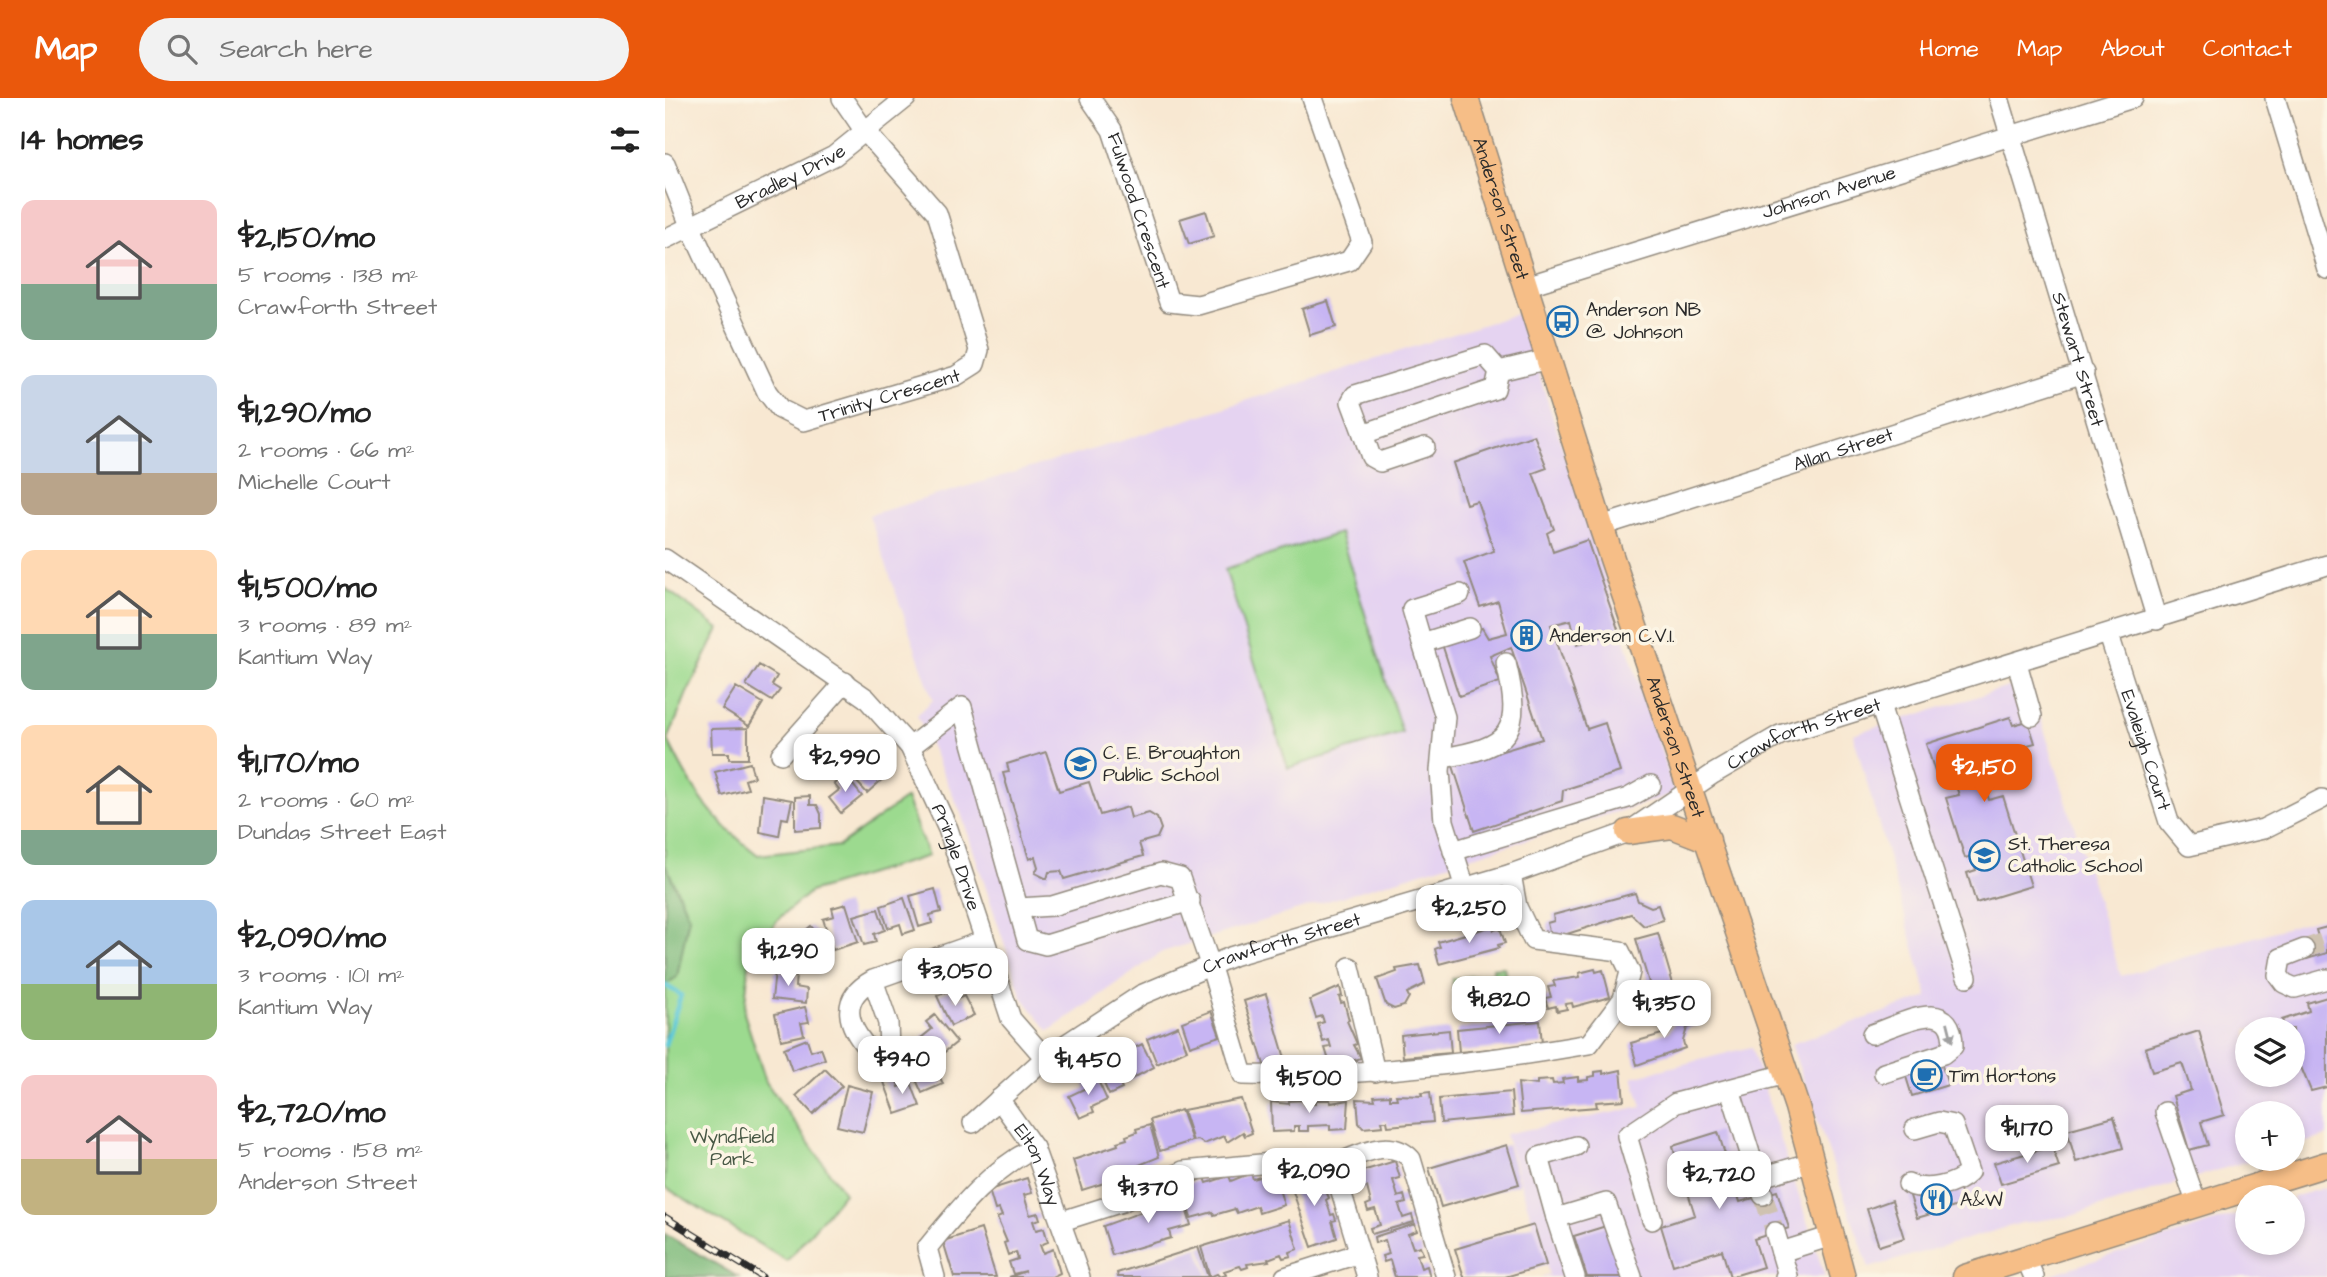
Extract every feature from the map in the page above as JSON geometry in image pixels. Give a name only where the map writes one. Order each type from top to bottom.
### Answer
[{"type":"main road","name":"Anderson Street","points":[[1466,98],[1601,526],[1786,1074],[1843,1277]]},
{"type":"main road","points":[[1627,832],[1672,826],[1708,840]]},
{"type":"main road","points":[[1965,1277],[2030,1268],[2197,1205],[2327,1164]]},
{"type":"street","name":"Trinity Crescent","points":[[665,163],[691,228],[767,393],[779,409],[804,421],[956,376],[975,364],[979,350],[937,213],[864,130],[842,98]]},
{"type":"street","name":"Bradley Drive","points":[[665,239],[834,156],[906,98]]},
{"type":"street","name":"Fulwood Crescent","points":[[1090,98],[1112,130],[1169,302],[1198,305],[1349,261],[1362,242],[1312,98]]},
{"type":"street","name":"Stewart Street","points":[[1999,98],[2157,620]]},
{"type":"street","name":"Johnson Avenue","points":[[1526,286],[2133,98]]},
{"type":"street","points":[[2276,98],[2327,269]]},
{"type":"street","points":[[1425,447],[1380,462],[1371,457],[1351,402],[1355,395],[1485,355],[1499,371]]},
{"type":"street","points":[[1499,371],[1549,359]]},
{"type":"street","points":[[1363,434],[1495,389],[1499,371]]},
{"type":"street","name":"Allan Street","points":[[1601,526],[2084,373]]},
{"type":"street","name":"Pringle Drive","points":[[665,559],[845,682],[890,722],[910,747],[948,830],[1011,1019],[1045,1058]]},
{"type":"street","name":"Crawforth Street","points":[[973,1122],[1045,1058],[1141,995],[1210,964],[1511,874],[1627,832],[1713,774],[1780,736],[2327,565]]},
{"type":"street","points":[[1460,594],[1412,609],[1445,717],[1441,807],[1465,888]]},
{"type":"street","points":[[1422,643],[1470,628]]},
{"type":"street","name":"Evaleigh Court","points":[[2109,635],[2169,822],[2189,846],[2263,829],[2322,800]]},
{"type":"street","points":[[1442,758],[1483,749],[1504,738],[1513,718],[1514,704],[1506,663]]},
{"type":"street","points":[[2017,663],[2032,716]]},
{"type":"street","points":[[781,754],[845,682]]},
{"type":"street","points":[[1880,705],[1967,977]]},
{"type":"street","points":[[910,747],[962,707],[1027,940],[1046,945],[1189,901]]},
{"type":"street","points":[[1453,851],[1627,798],[1651,785]]},
{"type":"street","points":[[1019,908],[1052,906],[1161,873],[1180,878],[1210,964],[1243,1075],[1375,1072],[1471,1064],[1589,1044],[1623,999],[1630,972],[1620,951],[1533,940],[1517,907],[1511,874]]},
{"type":"street","points":[[873,980],[983,941]]},
{"type":"street","points":[[2304,949],[2281,958],[2278,975],[2284,983],[2295,988],[2327,979]]},
{"type":"street","points":[[1350,967],[1375,1072]]},
{"type":"street","points":[[1872,1034],[1928,1015],[1940,1015],[1947,1020],[1953,1037],[1953,1046],[1943,1054],[1884,1073]]},
{"type":"street","points":[[1652,1220],[1627,1136],[1676,1103],[1786,1074]]},
{"type":"street","points":[[1730,1089],[1761,1187],[1812,1162]]},
{"type":"street","name":"Elton Way","points":[[999,1099],[1034,1148],[1080,1277]]},
{"type":"street","points":[[2165,1112],[2197,1205]]},
{"type":"street","points":[[1907,1184],[1921,1190],[1963,1179],[1969,1172],[1953,1125],[1939,1122],[1915,1129]]},
{"type":"street","points":[[1575,1277],[1539,1157],[1576,1146]]},
{"type":"street","points":[[1062,1221],[1122,1202],[1183,1171],[1283,1162],[1332,1164],[1383,1147],[1404,1152],[1411,1159],[1447,1277]]},
{"type":"street","points":[[935,1277],[927,1248],[977,1189],[1011,1160],[1034,1148]]},
{"type":"street","points":[[1332,1164],[1367,1277]]},
{"type":"street","points":[[1556,1218],[1606,1203],[1632,1277]]},
{"type":"street","points":[[1775,1232],[1788,1276],[1785,1277]]},
{"type":"street","points":[[1781,1252],[1832,1236]]},
{"type":"street","points":[[1285,1277],[1360,1253]]},
{"type":"shaded area","points":[[1519,313],[1675,794],[1162,952],[1049,1031],[1022,997],[961,813],[917,715],[933,700],[869,515],[1118,442]]},
{"type":"shaded area","points":[[2029,681],[2121,976],[2327,916],[2327,1136],[2305,1142],[2305,1101],[2235,1101],[2235,1165],[2071,1216],[2021,1223],[1869,1268],[1791,1044],[1928,997],[1853,734]]},
{"type":"shaded area","points":[[1751,1047],[1825,1277],[1541,1277],[1549,1274],[1505,1134],[1642,1107],[1633,1077]]},
{"type":"shaded area","points":[[2327,1187],[2327,1277],[2042,1277],[2235,1216],[2235,1255],[2305,1255],[2305,1193]]},
{"type":"green space","points":[[1340,533],[1402,733],[1288,768],[1225,569]]},
{"type":"green space","name":"Wyndfield Park","points":[[665,588],[719,629],[687,693],[668,740],[695,790],[728,830],[758,855],[839,846],[906,798],[928,856],[810,892],[778,919],[749,964],[744,1013],[766,1082],[844,1193],[787,1261],[665,1187]]},
{"type":"green space","points":[[665,863],[689,917],[677,977],[665,985]]},
{"type":"green space","points":[[1504,967],[1508,992],[1455,1000],[1452,979],[1493,973],[1493,968]]},
{"type":"green space","points":[[665,1234],[738,1277],[665,1277]]},
{"type":"building","points":[[1206,211],[1214,236],[1189,244],[1180,219]]},
{"type":"building","points":[[1328,301],[1336,327],[1310,335],[1302,309]]},
{"type":"building","name":"Anderson C.V.I.","points":[[1534,435],[1547,468],[1533,473],[1554,529],[1547,533],[1553,552],[1587,540],[1619,632],[1577,644],[1571,620],[1551,625],[1587,729],[1605,723],[1620,772],[1563,790],[1562,801],[1474,831],[1453,766],[1542,739],[1511,647],[1490,656],[1500,682],[1459,696],[1441,641],[1482,628],[1488,638],[1507,633],[1498,601],[1480,607],[1464,562],[1494,551],[1477,501],[1466,504],[1453,463]]},
{"type":"building","points":[[759,665],[777,676],[772,685],[780,690],[772,701],[746,685]]},
{"type":"building","points":[[736,687],[763,703],[749,726],[722,709]]},
{"type":"building","points":[[2010,717],[2013,725],[2028,721],[2035,743],[2020,747],[2023,757],[1980,770],[1989,800],[2003,796],[2031,886],[1976,903],[1967,873],[1976,870],[1972,856],[1965,858],[1946,798],[1959,795],[1956,786],[1951,788],[1949,781],[1939,784],[1926,744]]},
{"type":"building","points":[[748,728],[748,759],[729,759],[729,753],[712,753],[711,729]]},
{"type":"building","points":[[1046,752],[1059,791],[1089,782],[1100,815],[1128,807],[1131,818],[1149,813],[1157,818],[1161,829],[1157,838],[1139,843],[1143,856],[1064,879],[1061,871],[1049,872],[1047,879],[1035,873],[1038,867],[1035,857],[1029,859],[1003,773],[1009,772],[1007,764]]},
{"type":"building","points":[[856,759],[862,766],[869,759],[885,777],[867,793],[845,769]]},
{"type":"building","points":[[750,763],[754,777],[745,780],[748,789],[722,796],[715,772]]},
{"type":"building","points":[[845,775],[862,796],[841,813],[829,798],[839,790],[834,784]]},
{"type":"building","points":[[763,795],[792,800],[788,819],[782,818],[779,836],[760,832]]},
{"type":"building","points":[[810,796],[810,805],[817,805],[821,814],[821,828],[795,830],[795,797]]},
{"type":"building","points":[[935,889],[941,912],[930,915],[932,923],[919,927],[910,896]]},
{"type":"building","points":[[1635,893],[1638,901],[1651,907],[1658,905],[1663,920],[1644,926],[1631,914],[1551,939],[1547,923],[1554,921],[1553,915]]},
{"type":"building","points":[[904,898],[915,930],[903,934],[900,924],[888,928],[881,906]]},
{"type":"building","points":[[846,904],[858,942],[833,950],[823,919],[834,916],[832,908]]},
{"type":"building","points":[[878,909],[885,930],[874,934],[876,942],[864,945],[854,916]]},
{"type":"building","points":[[811,926],[831,951],[820,961],[813,952],[804,960],[790,943]]},
{"type":"building","points":[[1493,926],[1494,930],[1500,928],[1505,943],[1498,945],[1499,948],[1439,964],[1435,949],[1440,947],[1438,942]]},
{"type":"building","points":[[2327,927],[2327,953],[2307,959],[2302,942],[2318,937],[2316,930]]},
{"type":"building","points":[[1658,933],[1679,1004],[1657,1010],[1636,939]]},
{"type":"building","points":[[1420,965],[1425,984],[1407,993],[1409,997],[1404,1006],[1394,1009],[1386,1005],[1377,979],[1397,972],[1396,969]]},
{"type":"building","points":[[1595,969],[1596,972],[1603,970],[1610,997],[1573,1007],[1572,1003],[1565,1004],[1567,1009],[1557,1011],[1556,1006],[1548,1008],[1545,998],[1551,997],[1548,987],[1555,986],[1553,981],[1580,977],[1579,973]]},
{"type":"building","points":[[775,971],[796,974],[795,987],[807,989],[806,1003],[772,999]]},
{"type":"building","points":[[1340,987],[1342,996],[1339,997],[1341,1003],[1344,1002],[1349,1020],[1347,1021],[1357,1044],[1354,1045],[1361,1058],[1349,1062],[1351,1067],[1331,1067],[1325,1048],[1331,1047],[1329,1040],[1323,1042],[1318,1024],[1324,1022],[1322,1016],[1316,1018],[1310,1000]]},
{"type":"building","points":[[950,990],[955,1000],[964,996],[974,1015],[951,1026],[937,996]]},
{"type":"building","points":[[1266,994],[1287,1065],[1266,1071],[1244,1001]]},
{"type":"building","points":[[2327,997],[2327,1087],[2311,1091],[2305,1077],[2305,1017],[2291,1017],[2309,1011],[2307,1003]]},
{"type":"building","points":[[805,1007],[809,1022],[801,1023],[804,1035],[781,1040],[775,1014]]},
{"type":"building","points":[[1211,1011],[1220,1036],[1190,1046],[1182,1022]]},
{"type":"building","points":[[1693,1011],[1697,1025],[1687,1028],[1683,1041],[1685,1048],[1637,1065],[1631,1043],[1669,1032],[1675,1021],[1674,1016]]},
{"type":"building","points":[[935,1015],[957,1042],[937,1058],[921,1038],[932,1029],[926,1022]]},
{"type":"building","points":[[1540,1021],[1542,1044],[1459,1052],[1457,1029]]},
{"type":"building","points":[[1178,1026],[1187,1050],[1157,1064],[1147,1039]]},
{"type":"building","points":[[1449,1030],[1451,1053],[1403,1057],[1401,1035]]},
{"type":"building","points":[[2199,1031],[2224,1115],[2201,1122],[2208,1145],[2189,1150],[2173,1096],[2191,1090],[2182,1063],[2152,1072],[2145,1048]]},
{"type":"building","points":[[807,1039],[811,1051],[821,1048],[825,1059],[792,1071],[784,1048]]},
{"type":"building","points":[[1142,1044],[1154,1067],[1126,1082],[1113,1059]]},
{"type":"building","points":[[928,1050],[943,1084],[922,1093],[913,1073],[920,1070],[914,1056]]},
{"type":"building","name":"Tim Hortons","points":[[1939,1056],[1948,1085],[1912,1096],[1903,1067]]},
{"type":"building","points":[[1111,1065],[1122,1089],[1109,1095],[1098,1070]]},
{"type":"building","points":[[825,1069],[842,1086],[813,1114],[796,1096]]},
{"type":"building","points":[[1621,1070],[1624,1100],[1596,1102],[1597,1107],[1521,1113],[1518,1083],[1537,1085],[1537,1081],[1552,1080],[1553,1084],[1563,1083],[1562,1079],[1578,1077],[1578,1081],[1588,1080],[1588,1077],[1595,1076],[1595,1072],[1603,1071],[1603,1074]]},
{"type":"building","points":[[1095,1074],[1107,1100],[1092,1107],[1094,1112],[1080,1118],[1069,1096],[1086,1088],[1083,1080]]},
{"type":"building","points":[[896,1078],[899,1087],[911,1083],[920,1106],[896,1114],[884,1082]]},
{"type":"building","points":[[847,1085],[873,1092],[863,1132],[837,1126]]},
{"type":"building","points":[[1430,1092],[1433,1122],[1388,1126],[1387,1121],[1382,1121],[1383,1126],[1363,1128],[1359,1123],[1357,1099],[1375,1100],[1374,1096],[1390,1095],[1390,1099],[1397,1099],[1396,1095],[1422,1096],[1421,1093]]},
{"type":"building","points":[[1511,1092],[1513,1116],[1441,1123],[1439,1099]]},
{"type":"building","points":[[1241,1099],[1252,1133],[1245,1136],[1243,1132],[1227,1142],[1224,1136],[1204,1144],[1198,1140],[1193,1141],[1183,1110]]},
{"type":"building","points":[[1305,1100],[1305,1104],[1315,1104],[1315,1100],[1330,1100],[1331,1103],[1349,1100],[1347,1129],[1330,1130],[1330,1125],[1308,1126],[1308,1131],[1299,1131],[1299,1126],[1294,1126],[1294,1131],[1272,1132],[1271,1102],[1289,1104],[1289,1101]]},
{"type":"building","points":[[1181,1110],[1192,1141],[1160,1151],[1150,1120]]},
{"type":"building","points":[[2114,1117],[2123,1148],[2076,1162],[2067,1130]]},
{"type":"building","points":[[1150,1125],[1159,1157],[1139,1165],[1140,1169],[1129,1173],[1130,1175],[1082,1190],[1073,1160],[1118,1145],[1117,1142],[1137,1132],[1136,1129]]},
{"type":"building","points":[[1718,1132],[1740,1202],[1777,1191],[1789,1228],[1754,1239],[1763,1267],[1730,1277],[1722,1250],[1673,1265],[1661,1226],[1695,1215],[1685,1183],[1681,1184],[1673,1146]]},
{"type":"building","points":[[1507,1145],[1519,1184],[1441,1207],[1429,1168]]},
{"type":"building","points":[[2052,1146],[2059,1167],[2001,1184],[1994,1163]]},
{"type":"building","points":[[1395,1161],[1400,1178],[1393,1180],[1398,1197],[1404,1195],[1406,1203],[1399,1205],[1403,1218],[1412,1215],[1414,1222],[1372,1234],[1370,1228],[1380,1225],[1375,1209],[1368,1211],[1366,1205],[1371,1203],[1367,1187],[1360,1188],[1356,1173]]},
{"type":"building","points":[[1317,1171],[1329,1198],[1326,1200],[1331,1215],[1334,1214],[1336,1220],[1332,1221],[1337,1238],[1312,1247],[1289,1180]]},
{"type":"building","points":[[1251,1173],[1253,1179],[1274,1173],[1284,1205],[1259,1213],[1257,1206],[1237,1213],[1235,1209],[1191,1218],[1181,1186],[1205,1178],[1207,1183],[1229,1176],[1231,1181]]},
{"type":"building","points":[[1027,1178],[1032,1193],[1024,1195],[1030,1215],[1038,1213],[1040,1219],[1033,1221],[1036,1230],[1044,1228],[1048,1242],[1040,1245],[1043,1253],[1053,1249],[1060,1273],[1052,1277],[1009,1277],[1026,1271],[1013,1274],[1009,1262],[1018,1259],[1016,1252],[1008,1255],[1004,1243],[1007,1242],[997,1218],[1002,1216],[999,1209],[995,1210],[989,1190]]},
{"type":"building","name":"A&W","points":[[1957,1182],[1965,1204],[1917,1218],[1910,1196]]},
{"type":"building","points":[[1181,1192],[1191,1225],[1169,1231],[1171,1238],[1112,1255],[1103,1226],[1158,1206],[1156,1200]]},
{"type":"building","points":[[1892,1200],[1904,1238],[1879,1246],[1867,1209]]},
{"type":"building","points":[[1289,1220],[1298,1249],[1290,1252],[1291,1256],[1283,1258],[1281,1254],[1268,1259],[1269,1261],[1224,1271],[1226,1275],[1220,1277],[1217,1274],[1210,1277],[1201,1247]]},
{"type":"building","points":[[1415,1224],[1417,1231],[1408,1234],[1413,1248],[1420,1246],[1423,1254],[1417,1255],[1421,1268],[1427,1266],[1430,1277],[1395,1277],[1390,1260],[1384,1262],[1382,1256],[1389,1254],[1385,1240],[1375,1243],[1374,1237]]},
{"type":"building","points":[[1534,1225],[1546,1265],[1505,1277],[1464,1277],[1455,1249]]},
{"type":"building","points":[[1606,1226],[1622,1277],[1587,1277],[1574,1236]]},
{"type":"building","points":[[981,1229],[996,1277],[954,1277],[943,1241]]},
{"type":"building","points":[[1198,1247],[1208,1277],[1118,1277],[1117,1273]]},
{"type":"waterway","points":[[665,985],[681,995],[665,1045]]},
{"type":"tunnel","points":[[2304,949],[2327,941]]},
{"type":"tunnel","points":[[1763,1195],[1775,1232]]},
{"type":"railway","points":[[665,1217],[762,1277]]},
{"type":"place","name":"Anderson NB @ Johnson","points":[[1563,321]]},
{"type":"place","name":"Anderson C.V.I.","points":[[1526,636]]},
{"type":"place","name":"C. E. Broughton Public School","points":[[1080,764]]},
{"type":"place","name":"St. Theresa Catholic School","points":[[1985,855]]},
{"type":"place","name":"Tim Hortons","points":[[1926,1076]]},
{"type":"place","name":"A&W","points":[[1937,1200]]}]
